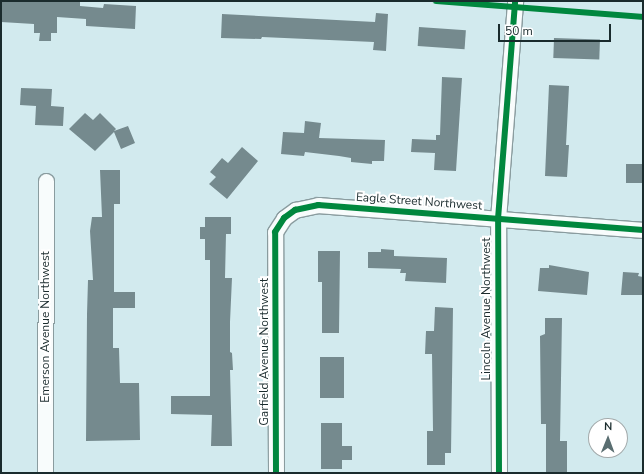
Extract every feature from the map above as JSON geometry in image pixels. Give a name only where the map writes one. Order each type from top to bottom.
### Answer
[{"type":"street","name":"Lincoln Avenue Northwest","points":[[499,473],[498,219],[515,1]]},
{"type":"street","name":"Emerson Avenue Northwest","points":[[45,473],[46,181]]},
{"type":"street","name":"Eagle Street Northwest","points":[[275,232],[284,218],[295,210],[318,205],[643,230]]},
{"type":"street","name":"Garfield Avenue Northwest","points":[[275,232],[276,473]]},
{"type":"building","points":[[1,1],[80,1],[80,6],[103,8],[104,4],[136,6],[135,29],[86,26],[86,19],[57,17],[57,33],[51,33],[51,41],[39,41],[40,33],[34,33],[34,24],[1,22]]},
{"type":"building","points":[[376,13],[388,14],[386,51],[373,50],[374,42],[262,37],[261,39],[221,38],[222,14],[375,22]]},
{"type":"building","points":[[419,27],[466,30],[465,49],[418,46]]},
{"type":"building","points":[[554,38],[600,40],[599,60],[553,58]]},
{"type":"building","points":[[442,77],[462,78],[456,171],[434,170],[435,153],[411,152],[412,139],[436,140],[436,135],[440,135]]},
{"type":"building","points":[[549,85],[569,86],[566,145],[569,145],[567,177],[545,176]]},
{"type":"building","points":[[21,88],[52,89],[51,106],[64,107],[63,126],[35,125],[36,106],[20,105]]},
{"type":"building","points":[[85,113],[93,120],[100,113],[116,129],[114,131],[128,126],[135,143],[121,149],[114,132],[95,151],[69,129]]},
{"type":"building","points":[[305,121],[321,123],[319,138],[385,140],[384,161],[372,161],[372,164],[351,162],[351,158],[305,152],[304,156],[281,154],[283,132],[304,133]]},
{"type":"building","points":[[242,147],[258,161],[227,199],[209,184],[216,177],[210,172],[222,158],[228,163]]},
{"type":"building","points":[[626,164],[643,164],[643,183],[626,183]]},
{"type":"building","points":[[100,170],[120,170],[120,204],[114,204],[114,292],[135,292],[135,308],[113,308],[113,348],[119,348],[120,383],[139,383],[140,440],[86,441],[88,280],[93,280],[90,231],[92,217],[102,217]]},
{"type":"building","points":[[205,217],[231,217],[231,234],[226,234],[225,278],[232,278],[230,352],[232,353],[233,370],[230,370],[232,446],[211,446],[212,415],[171,414],[171,396],[210,396],[210,260],[205,260],[205,239],[200,239],[200,227],[205,227]]},
{"type":"building","points":[[381,249],[394,250],[394,256],[447,258],[446,283],[405,281],[406,273],[400,273],[401,269],[368,268],[368,252],[381,252]]},
{"type":"building","points":[[318,251],[340,251],[339,333],[322,333],[322,282],[318,282]]},
{"type":"building","points":[[549,265],[589,272],[587,295],[538,291],[540,268],[549,268]]},
{"type":"building","points":[[623,272],[639,273],[638,276],[643,277],[643,295],[621,295]]},
{"type":"building","points":[[435,307],[453,308],[451,453],[445,453],[445,465],[427,465],[427,431],[433,431],[432,354],[425,354],[426,331],[434,331]]},
{"type":"building","points":[[545,318],[562,318],[560,441],[567,441],[567,473],[546,473],[546,424],[541,424],[540,336],[545,334]]},
{"type":"building","points":[[320,357],[344,357],[344,398],[320,398]]},
{"type":"building","points":[[321,423],[342,423],[342,446],[352,446],[352,460],[342,460],[342,469],[321,469]]},
{"type":"cycle path","points":[[436,1],[643,17]]},
{"type":"cycle path","points":[[499,473],[498,219],[515,1]]},
{"type":"cycle path","points":[[276,473],[275,232],[284,218],[295,210],[318,205],[643,230]]}]
